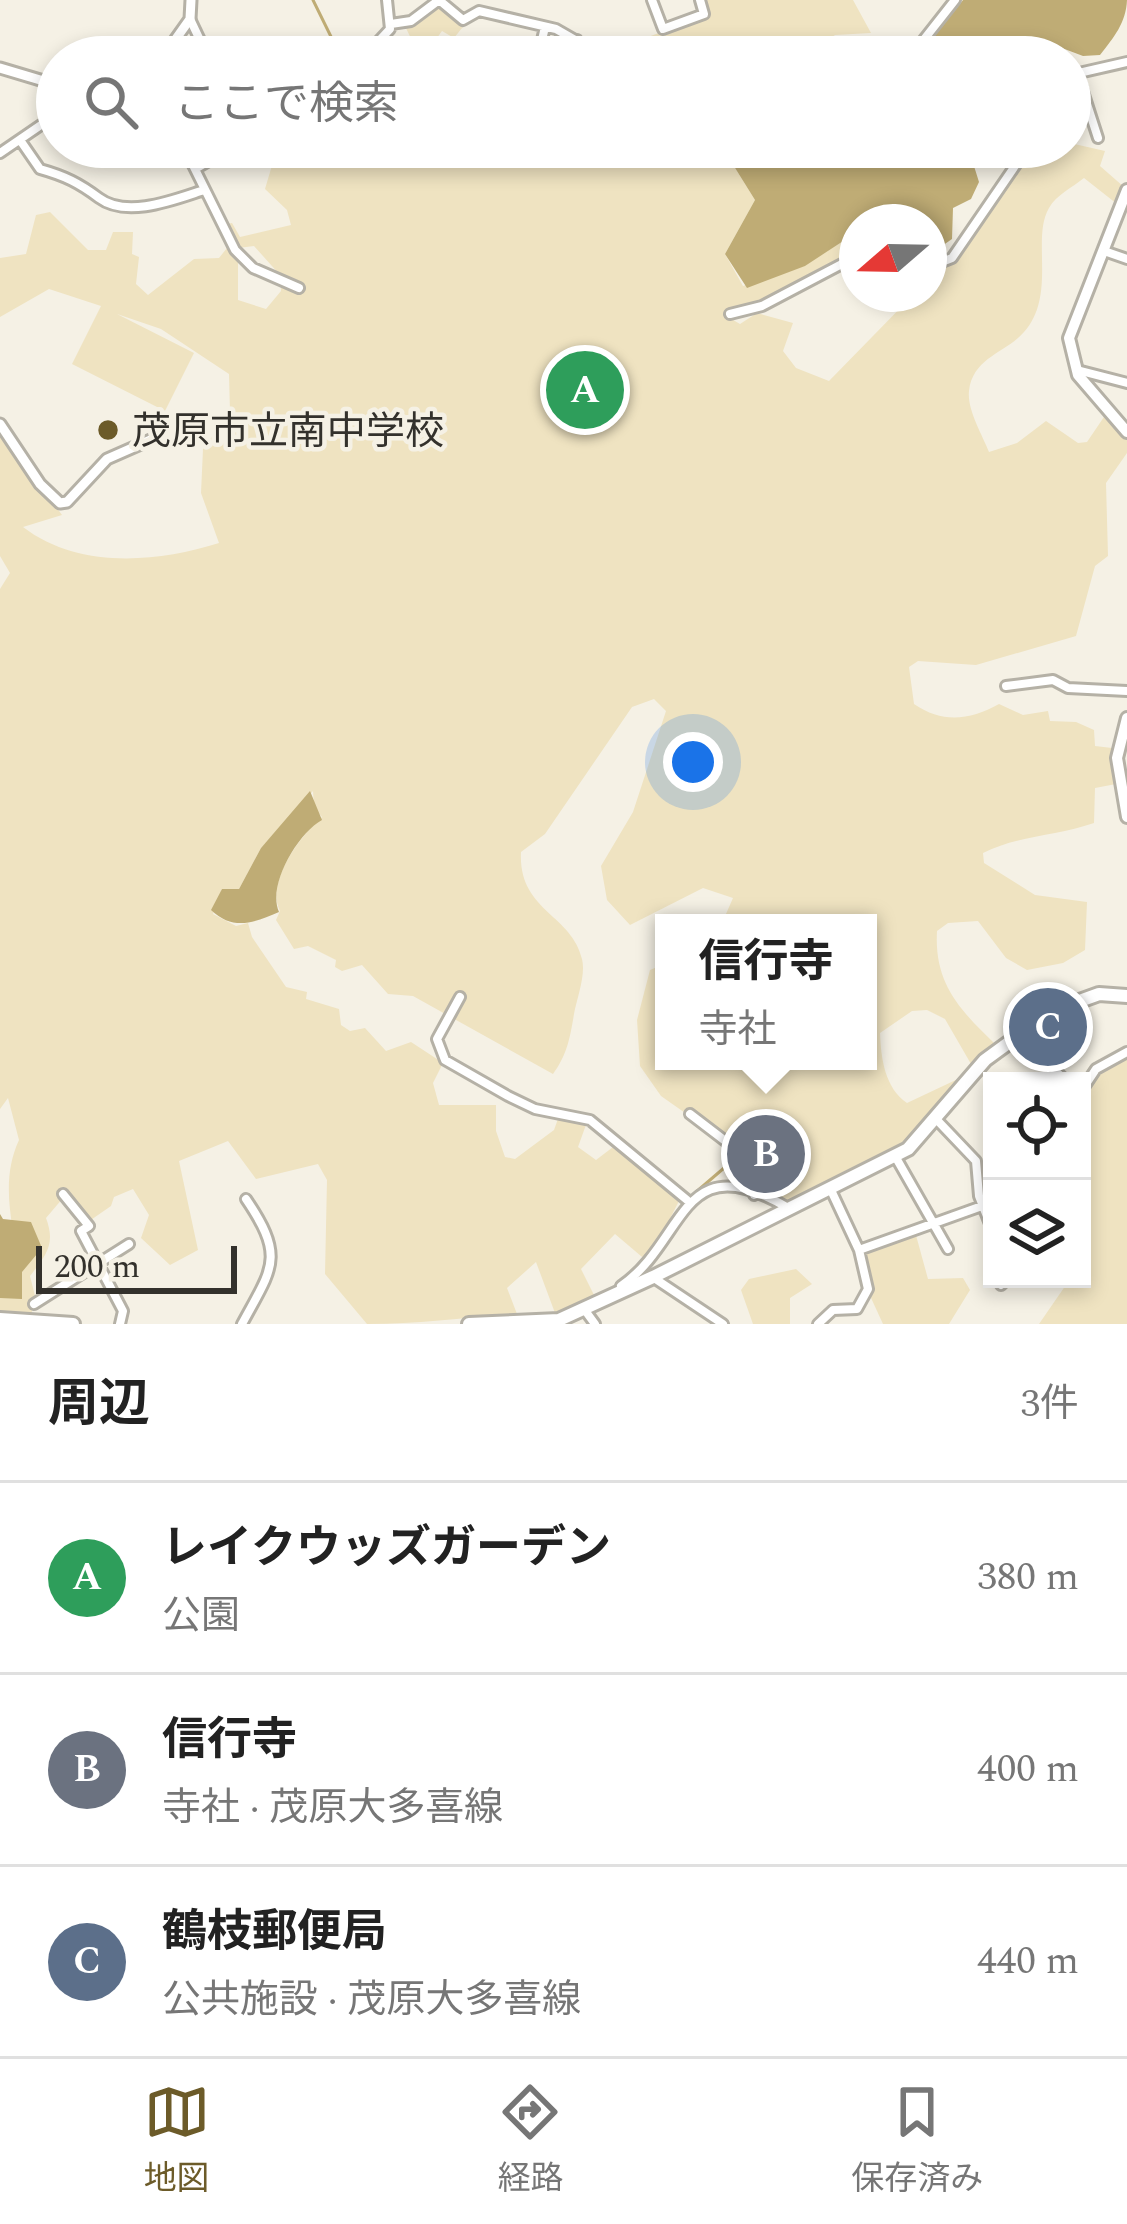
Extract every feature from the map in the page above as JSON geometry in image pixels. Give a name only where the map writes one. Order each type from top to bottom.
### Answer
[{"type":"main road","points":[[1127,190],[1072,320],[1070,351],[1076,370],[1127,432]]},
{"type":"main road","points":[[1127,718],[1117,758],[1127,817]]},
{"type":"main road","points":[[470,1324],[555,1322],[613,1297],[895,1156],[937,1120],[974,1071],[1018,1034],[1063,1006],[1100,994],[1127,996]]},
{"type":"main road","points":[[0,1319],[73,1324]]},
{"type":"street","points":[[191,0],[190,19],[198,36]]},
{"type":"street","points":[[387,0],[391,24]]},
{"type":"street","points":[[381,36],[391,24],[411,21],[439,0],[463,20],[478,10],[567,36]]},
{"type":"street","points":[[652,0],[663,29],[704,14],[700,0]]},
{"type":"street","points":[[926,36],[955,0]]},
{"type":"street","points":[[178,36],[190,19]]},
{"type":"street","points":[[543,36],[545,27]]},
{"type":"street","points":[[1091,70],[1127,62]]},
{"type":"street","points":[[0,68],[36,79]]},
{"type":"street","points":[[1091,121],[1097,138]]},
{"type":"street","points":[[0,153],[36,129]]},
{"type":"street","points":[[20,140],[36,163]]},
{"type":"street","points":[[39,168],[76,179],[100,200],[152,206],[204,190]]},
{"type":"street","points":[[947,260],[1014,168]]},
{"type":"street","points":[[195,169],[244,259],[299,288]]},
{"type":"street","points":[[1102,251],[1127,259]]},
{"type":"street","points":[[730,314],[761,306],[839,265]]},
{"type":"street","points":[[1076,370],[1127,383]]},
{"type":"street","points":[[0,424],[40,484],[60,502],[68,502],[107,459],[157,437]]},
{"type":"street","points":[[1006,686],[1053,680],[1068,688],[1127,691]]},
{"type":"street","points":[[460,997],[437,1039],[445,1060],[523,1103],[590,1120],[687,1200]]},
{"type":"street","points":[[1018,1034],[1057,1072]]},
{"type":"street","points":[[1091,1076],[1127,1052]]},
{"type":"street","points":[[690,1114],[741,1154],[754,1195]]},
{"type":"street","points":[[859,1250],[982,1206],[976,1161],[937,1120]]},
{"type":"street","points":[[895,1156],[948,1249]]},
{"type":"street","points":[[613,1297],[657,1255],[687,1200],[715,1187],[789,1208]]},
{"type":"street","points":[[830,1188],[859,1250],[868,1289],[852,1311]]},
{"type":"street","points":[[63,1193],[89,1226],[81,1231],[124,1311],[120,1324]]},
{"type":"street","points":[[242,1324],[271,1274],[273,1257],[266,1232],[246,1199]]},
{"type":"street","points":[[34,1304],[129,1244]]},
{"type":"street","points":[[653,1277],[723,1324]]},
{"type":"street","points":[[584,1310],[595,1324]]},
{"type":"street","points":[[818,1324],[832,1310],[852,1311]]},
{"type":"street","points":[[852,1311],[856,1324]]},
{"type":"shaded area","points":[[703,0],[853,0],[871,33],[651,36],[707,15]]},
{"type":"shaded area","points":[[963,0],[1127,0],[1122,23],[1100,55],[1091,56],[1091,36],[934,36]]},
{"type":"shaded area","points":[[437,4],[451,19],[466,23],[456,36],[442,31],[438,36],[410,36],[405,26]]},
{"type":"shaded area","points":[[1091,148],[1105,151],[1100,166],[1124,187],[1117,204],[1084,178],[1052,203],[1044,220],[1042,284],[1034,317],[1017,339],[977,370],[969,398],[989,452],[1017,443],[1046,421],[1078,443],[1087,442],[1106,414],[1127,438],[1127,453],[1106,483],[1108,556],[1095,566],[1076,636],[976,665],[918,661],[909,667],[914,704],[935,715],[967,716],[999,704],[1023,715],[1048,711],[1050,721],[1076,722],[1094,730],[1095,746],[1112,748],[1116,784],[1095,788],[1094,823],[983,853],[984,863],[1035,895],[1087,902],[1085,950],[1063,963],[1027,970],[1006,958],[978,921],[948,923],[937,931],[940,966],[951,994],[994,1043],[971,1064],[945,1019],[927,1010],[912,1011],[880,1033],[889,1081],[907,1103],[960,1078],[908,1141],[790,1202],[756,1194],[742,1153],[661,1096],[640,1066],[637,1020],[650,970],[655,968],[655,1070],[877,1070],[877,914],[726,914],[733,898],[703,888],[630,925],[607,900],[601,866],[633,812],[666,711],[654,699],[632,707],[545,834],[521,852],[528,887],[568,932],[583,965],[569,1039],[553,1074],[413,996],[388,994],[362,965],[342,971],[335,967],[336,960],[308,946],[294,949],[276,920],[280,911],[277,887],[295,848],[322,817],[314,808],[313,791],[261,848],[239,889],[222,889],[213,914],[236,926],[248,923],[252,937],[286,987],[339,1009],[341,1025],[350,1031],[365,1028],[386,1051],[411,1042],[443,1063],[433,1083],[439,1105],[496,1105],[496,1131],[505,1157],[515,1159],[554,1130],[559,1116],[587,1122],[578,1147],[596,1160],[617,1144],[681,1197],[648,1262],[615,1234],[581,1269],[596,1299],[555,1313],[536,1262],[507,1288],[517,1314],[367,1324],[325,1274],[327,1180],[318,1164],[256,1179],[228,1141],[179,1161],[198,1250],[170,1265],[141,1238],[149,1215],[133,1189],[114,1197],[111,1206],[85,1224],[63,1198],[46,1218],[48,1249],[30,1276],[36,1300],[31,1314],[0,1313],[0,1298],[22,1298],[9,1187],[19,1140],[8,1098],[0,1109],[0,589],[10,573],[0,556],[0,429],[62,515],[23,527],[68,550],[143,558],[219,543],[201,493],[203,449],[230,412],[229,374],[161,329],[117,314],[194,353],[165,411],[72,364],[101,306],[49,289],[0,317],[0,258],[26,254],[36,215],[50,212],[88,250],[106,250],[113,232],[133,232],[132,254],[139,257],[136,284],[148,295],[194,259],[219,258],[231,243],[238,258],[238,300],[266,309],[281,291],[280,275],[254,246],[238,248],[227,224],[232,223],[240,237],[291,225],[287,210],[265,189],[271,168],[735,168],[755,200],[725,254],[743,286],[804,266],[839,244],[839,262],[728,317],[740,324],[757,313],[793,323],[783,351],[796,368],[829,381],[896,312],[947,312],[947,265],[1016,168],[1091,168]]},
{"type":"shaded area","points":[[735,168],[975,168],[979,182],[971,199],[953,208],[952,239],[947,242],[947,204],[839,204],[839,244],[805,266],[747,288],[725,254],[755,200]]},
{"type":"shaded area","points":[[310,791],[322,820],[287,861],[277,889],[279,912],[244,923],[219,917],[211,910],[222,889],[239,889],[261,848]]},
{"type":"shaded area","points":[[1127,1054],[1127,1324],[1039,1324],[1064,1288],[1091,1288],[1091,1079],[1097,1070]]},
{"type":"shaded area","points":[[0,1214],[3,1219],[31,1222],[42,1248],[22,1272],[22,1299],[0,1298]]},
{"type":"shaded area","points":[[914,1228],[928,1279],[963,1278],[970,1290],[949,1324],[883,1324],[866,1287],[858,1252]]},
{"type":"shaded area","points":[[796,1269],[812,1284],[790,1298],[790,1324],[753,1324],[741,1290],[749,1279]]},
{"type":"waterway","points":[[313,0],[331,36]]},
{"type":"waterway","points":[[696,1192],[738,1156]]},
{"type":"place","name":"レイクウッズガーデン","points":[[585,390]]},
{"type":"place","name":"茂原市立南中学校","points":[[108,430]]},
{"type":"place","name":"鶴枝郵便局","points":[[1048,1027]]},
{"type":"place","name":"信行寺","points":[[766,1154]]}]
